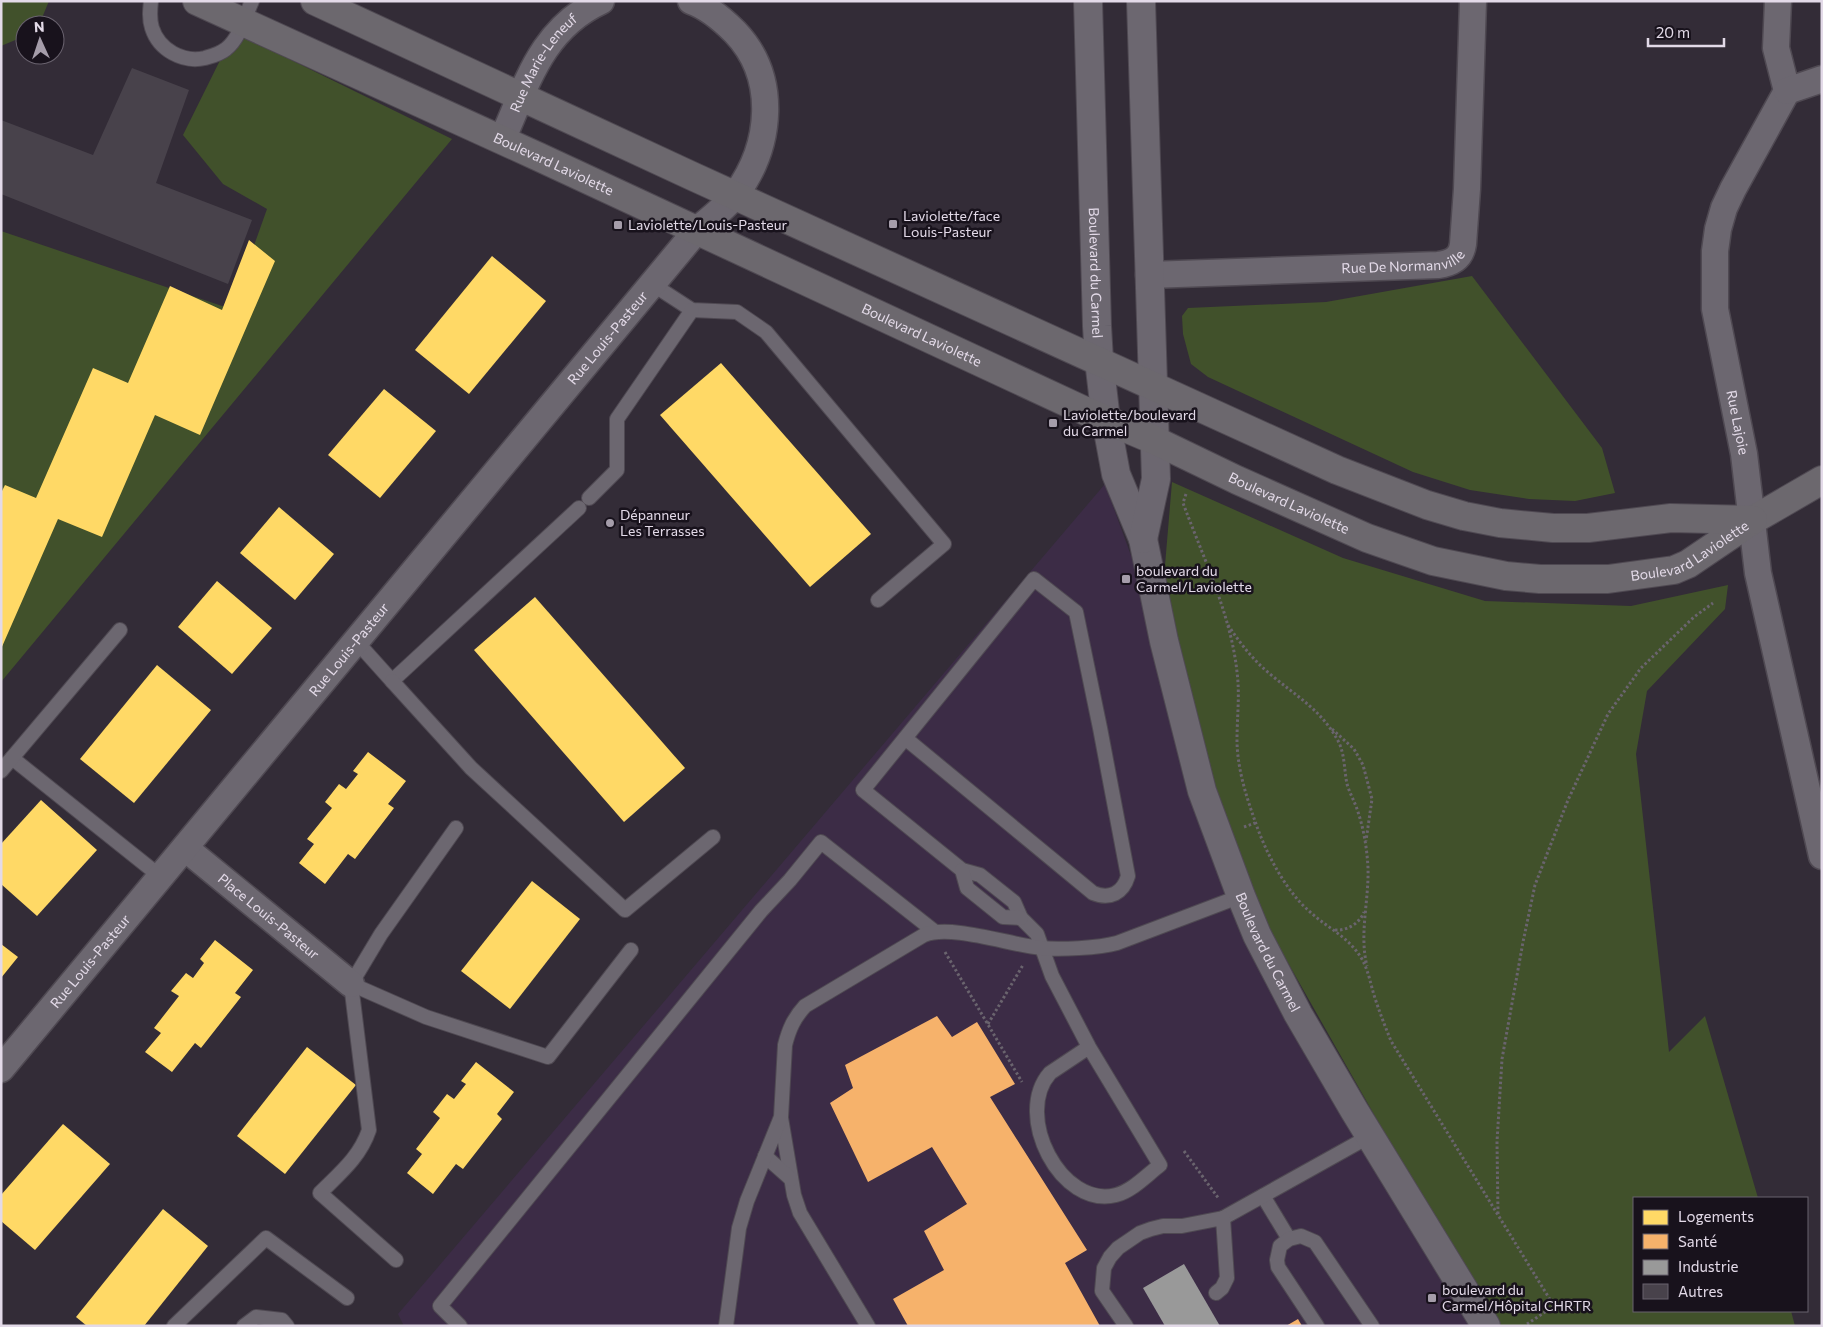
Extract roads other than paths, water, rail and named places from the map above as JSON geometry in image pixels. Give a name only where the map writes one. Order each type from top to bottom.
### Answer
[{"type":"main road","name":"Boulevard Laviolette","points":[[197,1],[247,12],[502,140],[1106,420],[1368,538],[1433,561],[1506,576],[1540,579],[1608,579],[1674,570],[1688,564],[1753,520]]},
{"type":"main road","name":"Boulevard Laviolette","points":[[315,1],[1154,386],[1346,473],[1427,506],[1464,516],[1554,528],[1588,528],[1671,518],[1753,520]]},
{"type":"main road","points":[[1753,520],[1822,480]]},
{"type":"street","name":"Rue Marie-Leneuf","points":[[502,140],[543,51],[567,22],[601,1]]},
{"type":"street","name":"Boulevard du Carmel","points":[[1088,1],[1099,360],[1106,420],[1116,474],[1143,539],[1164,641],[1202,791],[1257,935],[1289,997],[1370,1136],[1486,1326]]},
{"type":"street","name":"Boulevard du Carmel","points":[[1141,1],[1156,479],[1143,539]]},
{"type":"street","name":"Rue De Normanville","points":[[1149,276],[1446,264],[1457,259],[1464,244],[1472,1]]},
{"type":"street","points":[[1778,1],[1776,48],[1787,91],[1822,79]]},
{"type":"street","points":[[696,2],[720,18],[741,38],[759,72],[764,91],[766,110],[760,149],[736,195]]},
{"type":"street","name":"Rue Lajoie","points":[[1787,91],[1732,189],[1724,208],[1718,229],[1715,251],[1714,309],[1744,454],[1758,573],[1822,856]]},
{"type":"street","name":"Rue Louis-Pasteur","points":[[1,1069],[697,230],[736,195]]},
{"type":"street","name":"Place Louis-Pasteur","points":[[185,848],[351,984]]},
{"type":"lane","points":[[151,1],[152,28],[160,43],[172,53],[184,58],[200,59],[215,56],[227,49],[238,34],[247,12]]},
{"type":"lane","points":[[652,284],[692,310],[737,312],[766,332],[944,544],[878,600]]},
{"type":"lane","points":[[392,681],[617,470],[617,419],[692,310]]},
{"type":"lane","points":[[905,738],[1093,893],[1100,896],[1108,896],[1122,889],[1128,876],[1076,612],[1034,580],[905,738],[863,790],[962,870],[980,875],[1014,902],[1021,918],[1036,934],[1052,976],[1089,1047],[1160,1165],[1124,1193],[1117,1195],[1098,1196],[1078,1188],[1056,1167],[1042,1141],[1036,1120],[1036,1106],[1042,1084],[1050,1073],[1089,1047]]},
{"type":"lane","points":[[1,771],[120,630]]},
{"type":"lane","points":[[356,642],[471,768],[625,910],[713,837]]},
{"type":"lane","points":[[12,758],[160,878]]},
{"type":"lane","points":[[396,1260],[320,1193],[356,1158],[365,1143],[369,1130],[351,984],[381,934],[456,828]]},
{"type":"lane","points":[[460,1326],[440,1306],[761,911],[821,842],[934,931]]},
{"type":"lane","points":[[868,1326],[800,1213],[791,1180],[781,1117],[785,1044],[790,1028],[798,1014],[805,1006],[817,998],[934,931],[953,932],[1043,949],[1109,945],[1241,896]]},
{"type":"lane","points":[[351,984],[426,1017],[548,1057],[631,950]]},
{"type":"lane","points":[[726,1326],[739,1228],[747,1202],[781,1117]]},
{"type":"lane","points":[[1126,1326],[1102,1291],[1104,1268],[1118,1248],[1140,1233],[1151,1229],[1163,1226],[1182,1226],[1222,1218],[1370,1136]]},
{"type":"lane","points":[[765,1156],[791,1180]]},
{"type":"lane","points":[[1263,1196],[1289,1239]]},
{"type":"lane","points":[[1216,1293],[1222,1288],[1227,1278],[1222,1218]]},
{"type":"lane","points":[[1317,1326],[1278,1267],[1277,1253],[1280,1246],[1289,1239],[1301,1236],[1314,1242],[1372,1326]]},
{"type":"lane","points":[[174,1326],[266,1238],[347,1298]]},
{"type":"lane","points":[[244,1326],[256,1317],[282,1320],[287,1326]]},
{"type":"place","name":"Laviolette/face Louis-Pasteur","points":[[893,224]]},
{"type":"place","name":"Laviolette/Louis-Pasteur","points":[[618,225]]},
{"type":"place","name":"Laviolette/boulevard du Carmel","points":[[1053,423]]},
{"type":"place","name":"Dépanneur Les Terrasses","points":[[610,523]]},
{"type":"place","name":"boulevard du Carmel/Laviolette","points":[[1126,579]]},
{"type":"place","name":"boulevard du Carmel/Hôpital CHRTR","points":[[1432,1298]]}]
